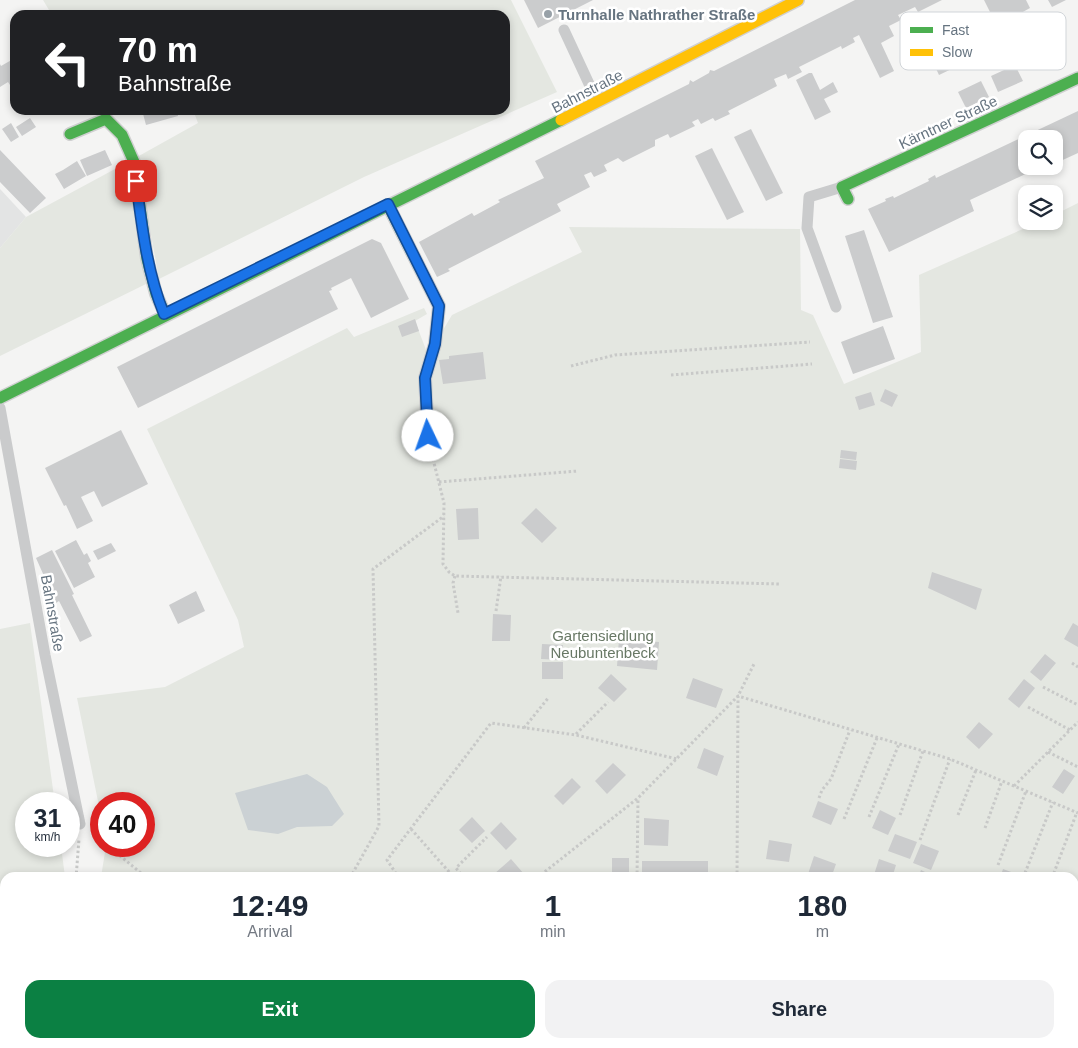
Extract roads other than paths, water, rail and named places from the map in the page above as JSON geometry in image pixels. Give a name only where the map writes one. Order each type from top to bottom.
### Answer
[{"type":"main road","name":"Bahnstraße","points":[[0,398],[164,314],[598,103],[798,0]]},
{"type":"main road","name":"Kärntner Straße","points":[[842,187],[1078,78]]},
{"type":"main road","points":[[70,134],[106,119],[122,136],[134,162],[146,259],[164,314]]},
{"type":"main road","points":[[842,187],[848,199]]},
{"type":"main road","points":[[388,204],[439,306],[435,344],[425,378],[428,436]]},
{"type":"lane","points":[[564,30],[598,103]]},
{"type":"lane","points":[[836,307],[808,228],[809,197],[842,187]]},
{"type":"lane","name":"Bahnstraße","points":[[0,408],[45,654],[73,792]]},
{"type":"place","name":"Turnhalle Nathrather Straße","points":[[548,14]]},
{"type":"park label","name":"Gartensiedlung Neubuntenbeck","points":[[603,644]]}]
